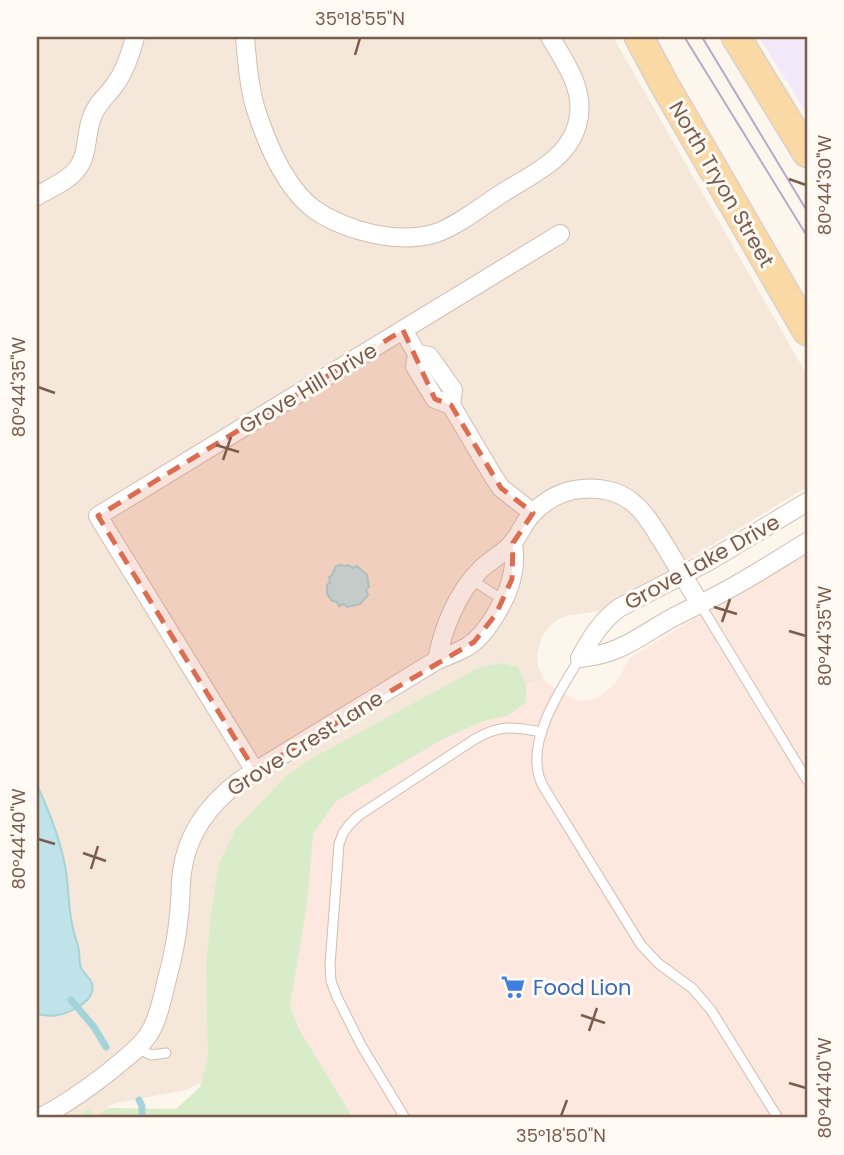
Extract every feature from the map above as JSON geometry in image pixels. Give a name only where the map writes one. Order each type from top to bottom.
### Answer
[{"type":"main road","name":"North Tryon Street","points":[[639,37],[807,331]]},
{"type":"main road","points":[[736,37],[807,153]]},
{"type":"street","points":[[37,196],[79,167],[85,152],[92,116],[124,70],[135,37]]},
{"type":"street","points":[[245,37],[256,108],[278,162],[300,197],[330,220],[367,233],[395,237],[419,237],[447,228],[537,172],[557,157],[566,146],[578,125],[579,99],[569,68],[550,37]]},
{"type":"street","name":"Grove Hill Drive","points":[[255,771],[98,516],[560,234]]},
{"type":"street","points":[[403,330],[417,354],[415,366],[435,399],[451,405],[493,477],[508,494],[533,513]]},
{"type":"street","points":[[436,660],[446,626],[461,594],[482,567],[513,543],[533,513],[556,496],[577,489],[601,489],[632,501],[648,519],[700,604]]},
{"type":"street","name":"Grove Lake Drive","points":[[580,658],[607,617],[620,608],[709,561],[807,502]]},
{"type":"street","name":"Grove Lake Drive","points":[[580,658],[613,652],[732,588],[807,542]]},
{"type":"street","name":"Grove Crest Lane","points":[[39,1118],[77,1096],[137,1048],[153,1024],[176,939],[182,872],[189,844],[196,828],[215,802],[227,790],[255,771],[436,660],[474,642],[487,628],[503,600],[514,569],[513,543]]},
{"type":"lane","points":[[472,580],[503,600]]},
{"type":"lane","points":[[700,604],[807,780]]},
{"type":"lane","points":[[580,658],[554,703],[539,743],[537,766],[545,791],[641,945],[659,964],[692,988],[711,1010],[778,1118]]},
{"type":"lane","points":[[405,1118],[361,1045],[331,981],[338,854],[343,833],[358,816],[491,730],[519,728],[542,732]]},
{"type":"lane","points":[[137,1048],[151,1055],[166,1053]]},
{"type":"highlighted area","points":[[403,330],[435,399],[451,405],[501,488],[533,513],[513,543],[512,579],[496,614],[474,642],[255,771],[98,516]]},
{"type":"shaded area","points":[[37,37],[613,37],[807,375],[807,487],[626,597],[599,611],[566,616],[549,627],[542,636],[537,655],[544,680],[514,687],[229,1069],[186,1090],[111,1105],[102,1118],[37,1118]]},
{"type":"shaded area","points":[[759,37],[807,37],[807,114]]},
{"type":"shaded area","points":[[807,549],[807,1118],[353,1118],[299,1029],[290,1006],[307,904],[313,834],[335,802],[443,739],[484,721],[508,716],[526,702],[526,685],[544,680],[578,701],[601,696],[615,684],[630,658]]},
{"type":"green space","points":[[501,663],[518,667],[526,685],[526,702],[508,716],[484,721],[443,739],[335,802],[313,834],[307,904],[290,1006],[299,1029],[353,1118],[76,1118],[89,1109],[94,1116],[110,1108],[176,1109],[200,1087],[208,1056],[206,965],[212,906],[219,864],[235,830],[286,776],[309,760],[478,668]]},
{"type":"water","points":[[336,566],[353,568],[357,566],[367,575],[368,595],[360,604],[339,606],[327,594],[329,577]]},
{"type":"water","points":[[37,785],[60,845],[80,966],[93,987],[90,995],[78,1007],[53,1016],[37,1014]]},
{"type":"waterway","points":[[71,1000],[94,1027],[106,1047]]},
{"type":"waterway","points":[[139,1100],[142,1118]]},
{"type":"tram line","points":[[702,37],[807,211]]},
{"type":"tram line","points":[[685,38],[807,236]]},
{"type":"place","name":"Food Lion","points":[[513,987]]}]
